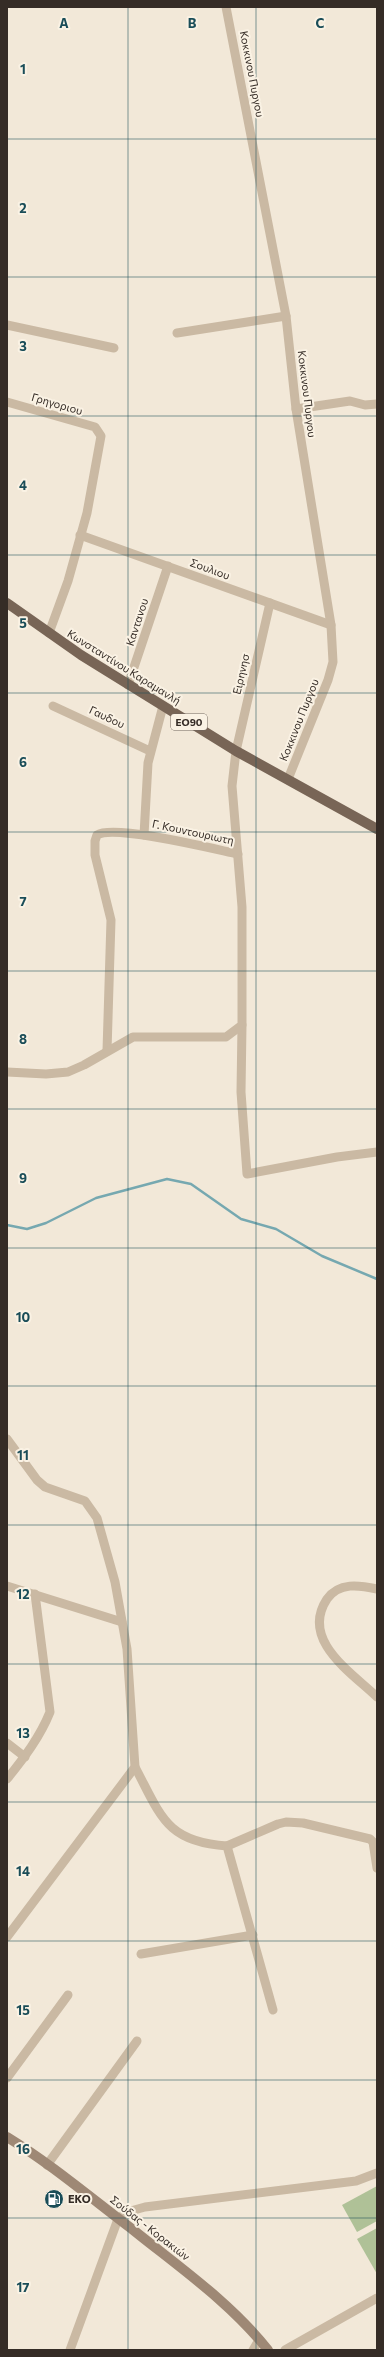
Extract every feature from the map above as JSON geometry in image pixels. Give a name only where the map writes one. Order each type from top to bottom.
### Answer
[{"type":"main road","name":"Κωνσταντίνου Καραμανλή","points":[[7,603],[49,633],[128,685],[236,751],[377,829]]},
{"type":"main road","name":"Σούδας - Κορακιών","points":[[7,2137],[118,2219],[204,2286],[247,2325],[268,2350]]},
{"type":"street","name":"Κοκκινου Πυργου","points":[[226,7],[286,316],[296,409],[331,625],[333,662],[328,680],[288,779]]},
{"type":"street","points":[[177,333],[286,316]]},
{"type":"street","points":[[7,325],[114,348]]},
{"type":"street","name":"Γρηγοριου","points":[[7,402],[95,427],[99,430],[101,443],[80,535]]},
{"type":"street","points":[[296,409],[350,402],[365,405],[377,404]]},
{"type":"street","points":[[49,633],[68,581],[80,535]]},
{"type":"street","name":"Σουλιου","points":[[80,535],[331,625]]},
{"type":"street","name":"Καντανου","points":[[128,685],[168,566]]},
{"type":"street","name":"Ειρηνησ","points":[[270,603],[236,751],[232,786],[242,914],[241,1092],[247,1174],[337,1157],[377,1152]]},
{"type":"street","name":"Γαυδου","points":[[53,706],[150,751]]},
{"type":"street","points":[[144,835],[147,773],[150,751],[164,706]]},
{"type":"street","name":"Γ. Κουντουριωτη","points":[[107,1051],[111,920],[110,909],[95,855],[95,841],[97,835],[105,832],[144,835],[238,854]]},
{"type":"street","points":[[7,1072],[46,1074],[68,1072],[84,1065],[133,1037],[226,1037],[242,1025]]},
{"type":"street","points":[[7,1439],[37,1480],[46,1487],[85,1501],[97,1518],[115,1582],[127,1649],[136,1767],[166,1822],[182,1837],[197,1843],[227,1846],[278,1824],[303,1823],[370,1839],[373,1842],[377,1868]]},
{"type":"street","points":[[377,1589],[351,1585],[338,1589],[331,1594],[323,1607],[319,1624],[320,1636],[328,1649],[377,1697]]},
{"type":"street","points":[[7,1586],[122,1622]]},
{"type":"street","points":[[7,1779],[25,1757],[45,1724],[50,1712],[35,1594]]},
{"type":"street","points":[[7,1743],[25,1757]]},
{"type":"street","points":[[7,1937],[136,1767]]},
{"type":"street","points":[[227,1846],[273,2010]]},
{"type":"street","points":[[141,1954],[253,1935]]},
{"type":"street","points":[[7,2078],[68,1995]]},
{"type":"street","points":[[46,2165],[137,2041]]},
{"type":"street","points":[[70,2350],[118,2219],[127,2212],[145,2207],[356,2181],[377,2173]]},
{"type":"street","points":[[285,2350],[377,2298]]},
{"type":"street","points":[[253,2350],[259,2340]]},
{"type":"green space","points":[[377,2186],[377,2221],[357,2232],[342,2205]]},
{"type":"green space","points":[[377,2228],[377,2274],[357,2239]]},
{"type":"waterway","points":[[7,1225],[27,1229],[46,1223],[96,1198],[167,1179],[191,1184],[241,1219],[276,1229],[322,1256],[377,1279]]},
{"type":"place","name":"EKO","points":[[54,2199]]}]
